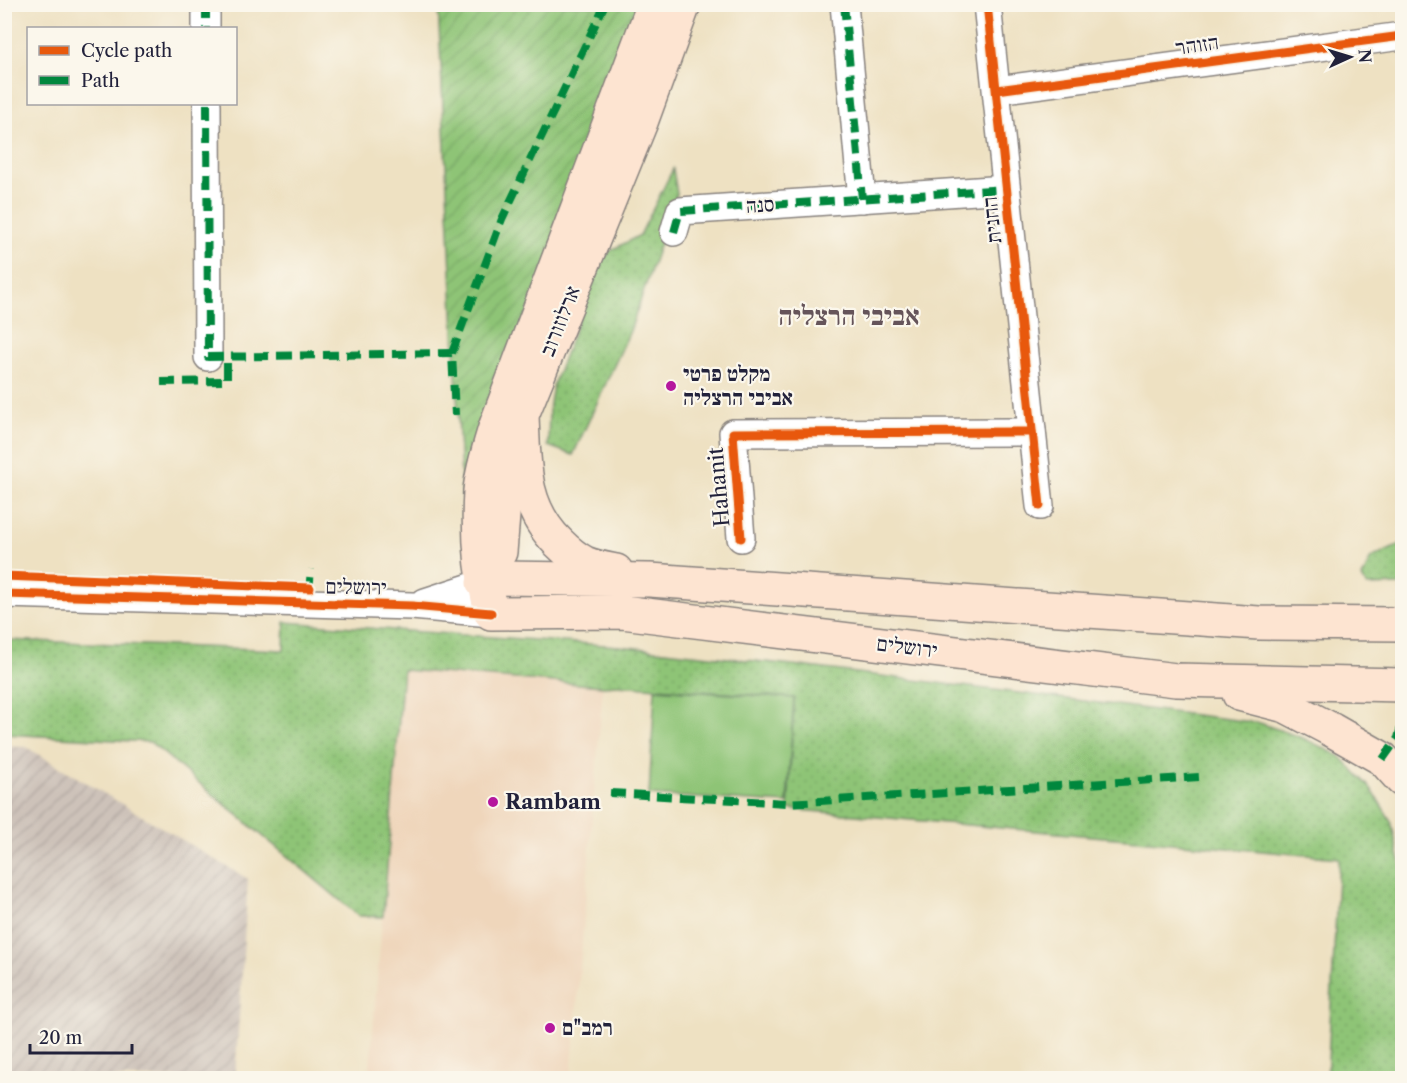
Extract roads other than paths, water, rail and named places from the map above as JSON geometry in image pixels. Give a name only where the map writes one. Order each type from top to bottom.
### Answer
[{"type":"main road","name":"ארלוזורוב","points":[[491,592],[480,490],[486,458],[495,428],[654,4]]},
{"type":"main road","name":"ארלוזורוב","points":[[650,580],[585,563],[570,554],[543,525],[531,500],[527,484],[522,415],[641,122],[684,4]]},
{"type":"main road","points":[[522,415],[505,491],[491,592],[650,580],[1259,623],[1402,624]]},
{"type":"main road","name":"ירושלים","points":[[491,592],[622,612],[1176,680],[1402,685]]},
{"type":"main road","points":[[1176,680],[1286,706],[1383,759],[1402,780]]},
{"type":"street","points":[[206,4],[206,27]]},
{"type":"street","points":[[844,4],[862,199]]},
{"type":"street","name":"החנית","points":[[987,4],[1040,506]]},
{"type":"street","name":"הזוהר","points":[[997,90],[1402,36]]},
{"type":"street","points":[[207,105],[208,357]]},
{"type":"street","name":"סנה","points":[[675,232],[680,211],[1006,189]]},
{"type":"street","name":"Hahanit","points":[[741,538],[733,433],[1032,432]]},
{"type":"street","name":"ירושלים","points":[[4,594],[412,606],[491,592]]},
{"type":"place","name":"מקלט פרטי אביבי הרצליה","points":[[671,386]]},
{"type":"place","name":"Rambam","points":[[493,802]]},
{"type":"place","name":"רמב\"ם","points":[[550,1028]]},
{"type":"district","name":"אביבי הרצליה","points":[[849,316]]}]
